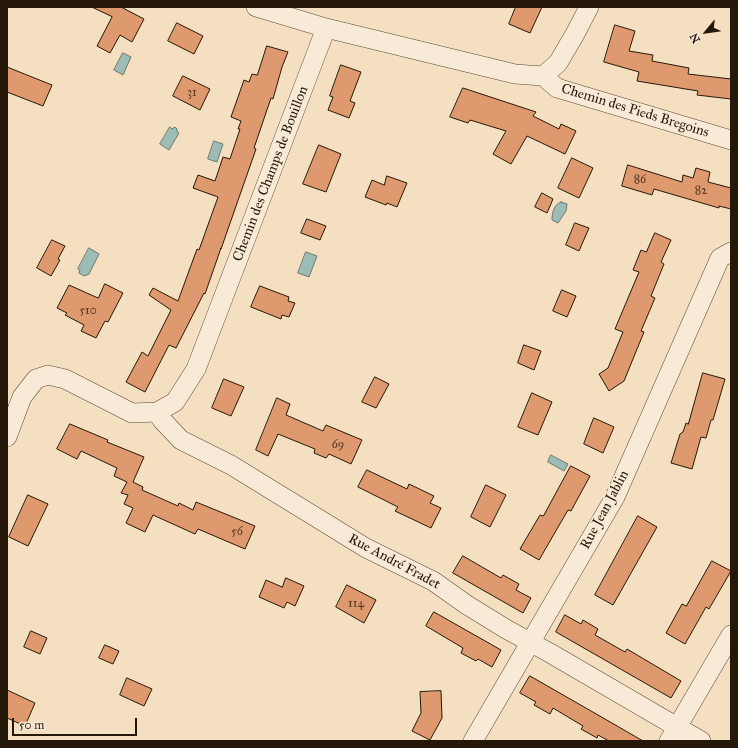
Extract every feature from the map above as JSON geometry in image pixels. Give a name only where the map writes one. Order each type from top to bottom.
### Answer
[{"type":"street","points":[[256,7],[326,28],[515,74],[543,76],[558,63],[589,7]]},
{"type":"street","name":"Chemin des Champs de Bouillon","points":[[157,412],[174,402],[196,369],[326,28]]},
{"type":"street","name":"Chemin des Pieds Bregoins","points":[[543,76],[557,88],[731,140]]},
{"type":"street","name":"Rue Jean Jablin","points":[[473,741],[615,497],[720,258],[731,252]]},
{"type":"street","points":[[7,437],[22,397],[36,379],[48,376],[65,379],[132,412],[157,412]]},
{"type":"street","name":"Rue André Fradet","points":[[157,412],[162,420],[180,440],[231,465],[366,548],[433,581],[467,605],[529,643],[550,653],[673,734],[701,741]]},
{"type":"street","points":[[673,734],[731,635]]},
{"type":"water","points":[[123,53],[131,57],[123,75],[114,70]]},
{"type":"water","points":[[170,127],[172,129],[175,127],[179,133],[169,150],[160,144]]},
{"type":"water","points":[[214,141],[223,144],[217,162],[208,159]]},
{"type":"water","points":[[561,202],[567,204],[566,211],[558,223],[552,220],[552,215],[555,207]]},
{"type":"water","points":[[89,248],[99,254],[89,274],[84,276],[79,273],[80,270],[78,269]]},
{"type":"water","points":[[306,252],[317,256],[309,277],[298,273]]},
{"type":"water","points":[[551,455],[568,464],[564,471],[548,462]]},
{"type":"building","points":[[92,7],[121,7],[144,19],[132,42],[120,35],[110,53],[97,46],[112,17]]},
{"type":"building","points":[[516,7],[542,7],[530,33],[509,24]]},
{"type":"building","points":[[177,23],[203,36],[194,54],[168,41]]},
{"type":"building","points":[[615,25],[635,31],[629,51],[653,55],[652,61],[689,68],[688,74],[731,79],[731,99],[697,95],[698,91],[637,81],[639,72],[604,62]]},
{"type":"building","points":[[267,46],[288,52],[273,99],[271,98],[254,148],[256,149],[221,249],[205,294],[204,293],[176,348],[169,345],[145,392],[126,382],[142,352],[148,356],[171,310],[149,295],[153,288],[178,301],[197,249],[199,250],[218,197],[193,188],[198,175],[215,181],[223,157],[230,159],[240,129],[238,129],[241,121],[231,117],[244,80],[249,82],[252,74],[257,75]]},
{"type":"building","points":[[341,65],[361,72],[350,101],[355,103],[349,118],[328,110],[333,97],[330,96]]},
{"type":"building","points":[[7,67],[52,85],[43,106],[7,92]]},
{"type":"building","points":[[183,76],[210,89],[200,110],[173,96]]},
{"type":"building","points":[[463,88],[536,112],[533,116],[559,129],[561,124],[576,131],[565,154],[527,136],[511,164],[493,154],[506,131],[470,120],[468,123],[450,117]]},
{"type":"building","points":[[319,145],[341,154],[326,192],[303,184]]},
{"type":"building","points":[[572,158],[593,168],[579,198],[558,188]]},
{"type":"building","points":[[628,165],[682,182],[683,175],[693,178],[696,168],[710,172],[708,182],[731,188],[731,209],[719,206],[719,208],[654,189],[652,195],[622,186]]},
{"type":"building","points":[[387,176],[407,183],[397,207],[387,203],[386,205],[365,197],[372,180],[384,185]]},
{"type":"building","points":[[542,193],[553,199],[547,213],[535,207]]},
{"type":"building","points":[[307,219],[326,226],[320,240],[301,233]]},
{"type":"building","points":[[575,223],[589,228],[579,251],[566,245]]},
{"type":"building","points":[[655,233],[671,240],[661,262],[664,264],[651,296],[655,298],[641,331],[644,332],[624,381],[609,391],[599,374],[608,368],[623,332],[615,329],[639,272],[633,270],[641,250],[646,252]]},
{"type":"building","points":[[52,240],[65,246],[58,259],[60,260],[51,276],[37,268]]},
{"type":"building","points":[[105,284],[123,293],[108,322],[105,321],[96,338],[81,331],[84,325],[65,315],[67,313],[57,308],[69,285],[98,298]]},
{"type":"building","points":[[260,286],[289,297],[288,301],[295,303],[289,317],[282,315],[281,319],[251,307]]},
{"type":"building","points":[[562,290],[576,296],[567,317],[553,311]]},
{"type":"building","points":[[524,345],[541,351],[534,370],[518,363]]},
{"type":"building","points":[[703,373],[725,379],[713,420],[711,420],[706,438],[701,437],[692,469],[671,463],[680,434],[683,432],[686,423],[688,424]]},
{"type":"building","points":[[375,377],[389,384],[376,408],[362,402]]},
{"type":"building","points":[[224,379],[244,387],[231,416],[212,408]]},
{"type":"building","points":[[532,393],[552,402],[538,435],[518,427]]},
{"type":"building","points":[[277,398],[290,404],[286,415],[323,431],[326,425],[362,440],[351,464],[329,454],[326,458],[314,453],[315,449],[278,434],[268,456],[256,450]]},
{"type":"building","points":[[594,418],[614,427],[603,453],[584,444]]},
{"type":"building","points":[[70,424],[108,440],[107,442],[144,457],[133,482],[143,487],[142,490],[178,506],[179,503],[193,510],[196,502],[255,526],[245,549],[198,529],[195,534],[153,515],[145,532],[126,523],[133,508],[124,504],[128,495],[121,493],[127,482],[114,476],[117,468],[81,451],[77,459],[57,449]]},
{"type":"building","points":[[571,466],[590,476],[571,511],[568,510],[539,560],[520,549],[540,515],[543,516]]},
{"type":"building","points":[[367,470],[407,489],[409,484],[434,496],[430,503],[441,508],[431,528],[395,511],[398,507],[358,487]]},
{"type":"building","points":[[486,485],[506,495],[490,527],[471,517]]},
{"type":"building","points":[[28,495],[48,504],[28,546],[9,537]]},
{"type":"building","points":[[638,516],[657,527],[613,605],[595,595]]},
{"type":"building","points":[[463,556],[501,578],[503,575],[519,584],[516,590],[531,598],[523,613],[453,573]]},
{"type":"building","points":[[712,561],[731,571],[709,609],[706,607],[685,644],[666,633],[682,604],[686,606]]},
{"type":"building","points":[[286,578],[304,586],[295,606],[287,602],[284,608],[259,597],[266,580],[282,587]]},
{"type":"building","points":[[347,585],[376,600],[364,623],[336,607]]},
{"type":"building","points":[[434,612],[501,650],[492,667],[478,659],[476,661],[461,653],[463,648],[426,626]]},
{"type":"building","points":[[565,615],[581,624],[583,620],[598,629],[595,635],[625,652],[627,649],[681,681],[671,698],[556,632]]},
{"type":"building","points":[[31,631],[47,638],[40,654],[24,647]]},
{"type":"building","points":[[105,645],[119,651],[113,664],[99,658]]},
{"type":"building","points":[[530,676],[643,741],[609,741],[598,735],[597,738],[581,729],[583,726],[553,708],[550,714],[534,705],[536,702],[520,693]]},
{"type":"building","points":[[127,678],[152,689],[144,706],[120,695]]},
{"type":"building","points":[[7,690],[35,703],[25,726],[7,718]]},
{"type":"building","points":[[441,691],[442,718],[430,740],[412,731],[421,713],[420,692]]}]
